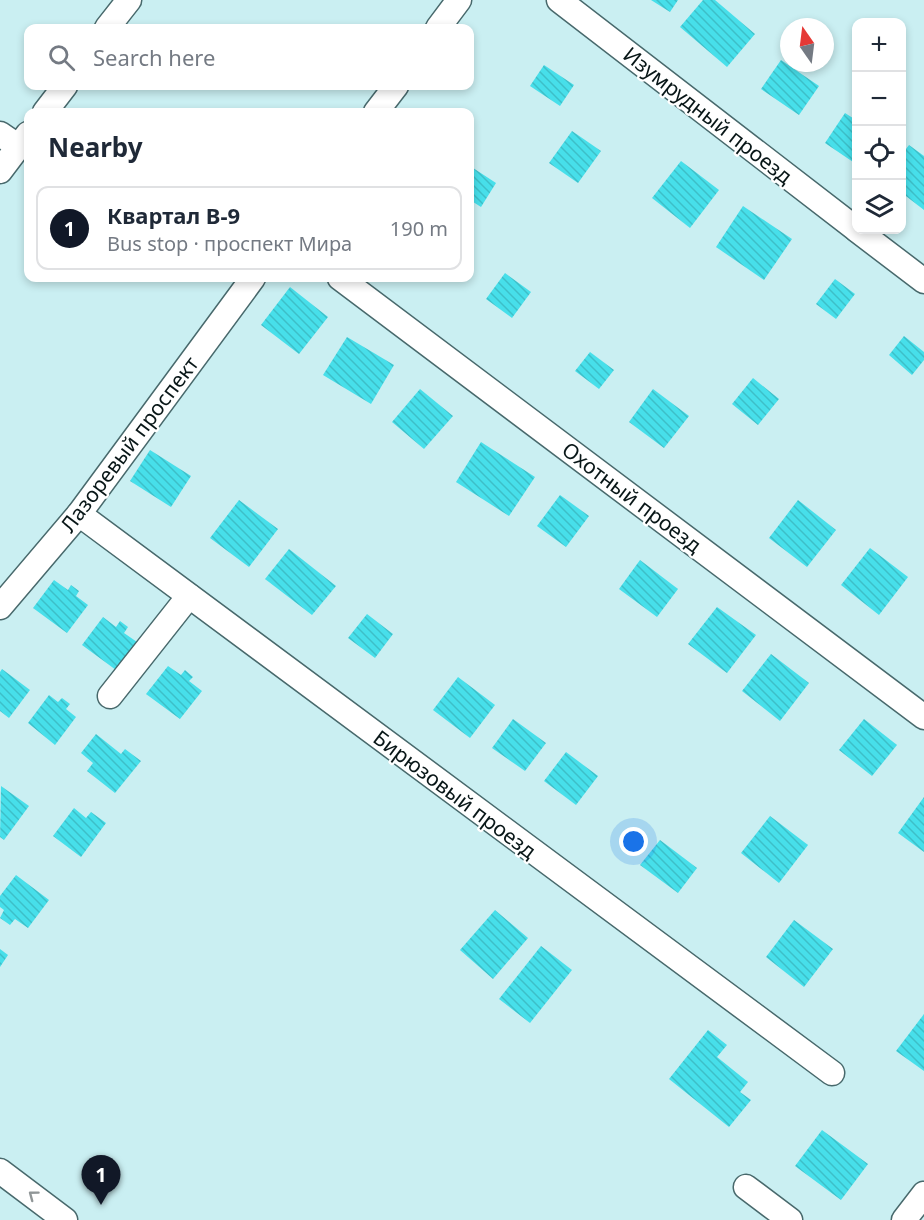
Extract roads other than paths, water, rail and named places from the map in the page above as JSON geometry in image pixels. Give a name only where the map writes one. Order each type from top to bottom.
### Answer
[{"type":"street","points":[[110,24],[129,0]]},
{"type":"street","points":[[441,24],[459,0]]},
{"type":"street","name":"Изумрудный проезд","points":[[559,0],[852,225]]},
{"type":"street","points":[[48,108],[62,90]]},
{"type":"street","points":[[379,108],[393,90]]},
{"type":"street","points":[[0,171],[16,138]]},
{"type":"street","name":"Изумрудный проезд","points":[[863,234],[924,281]]},
{"type":"street","name":"Лазоревый проспект","points":[[0,607],[79,514],[250,282]]},
{"type":"street","name":"Охотный проезд","points":[[345,282],[924,717]]},
{"type":"street","name":"Бирюзовый проезд","points":[[79,514],[832,1073]]},
{"type":"street","points":[[110,696],[189,596]]},
{"type":"street","points":[[0,1171],[65,1220]]},
{"type":"street","points":[[746,1187],[790,1220]]},
{"type":"street","points":[[904,1220],[924,1194]]},
{"type":"place","name":"Квартал В-9","points":[[101,1205]]}]
